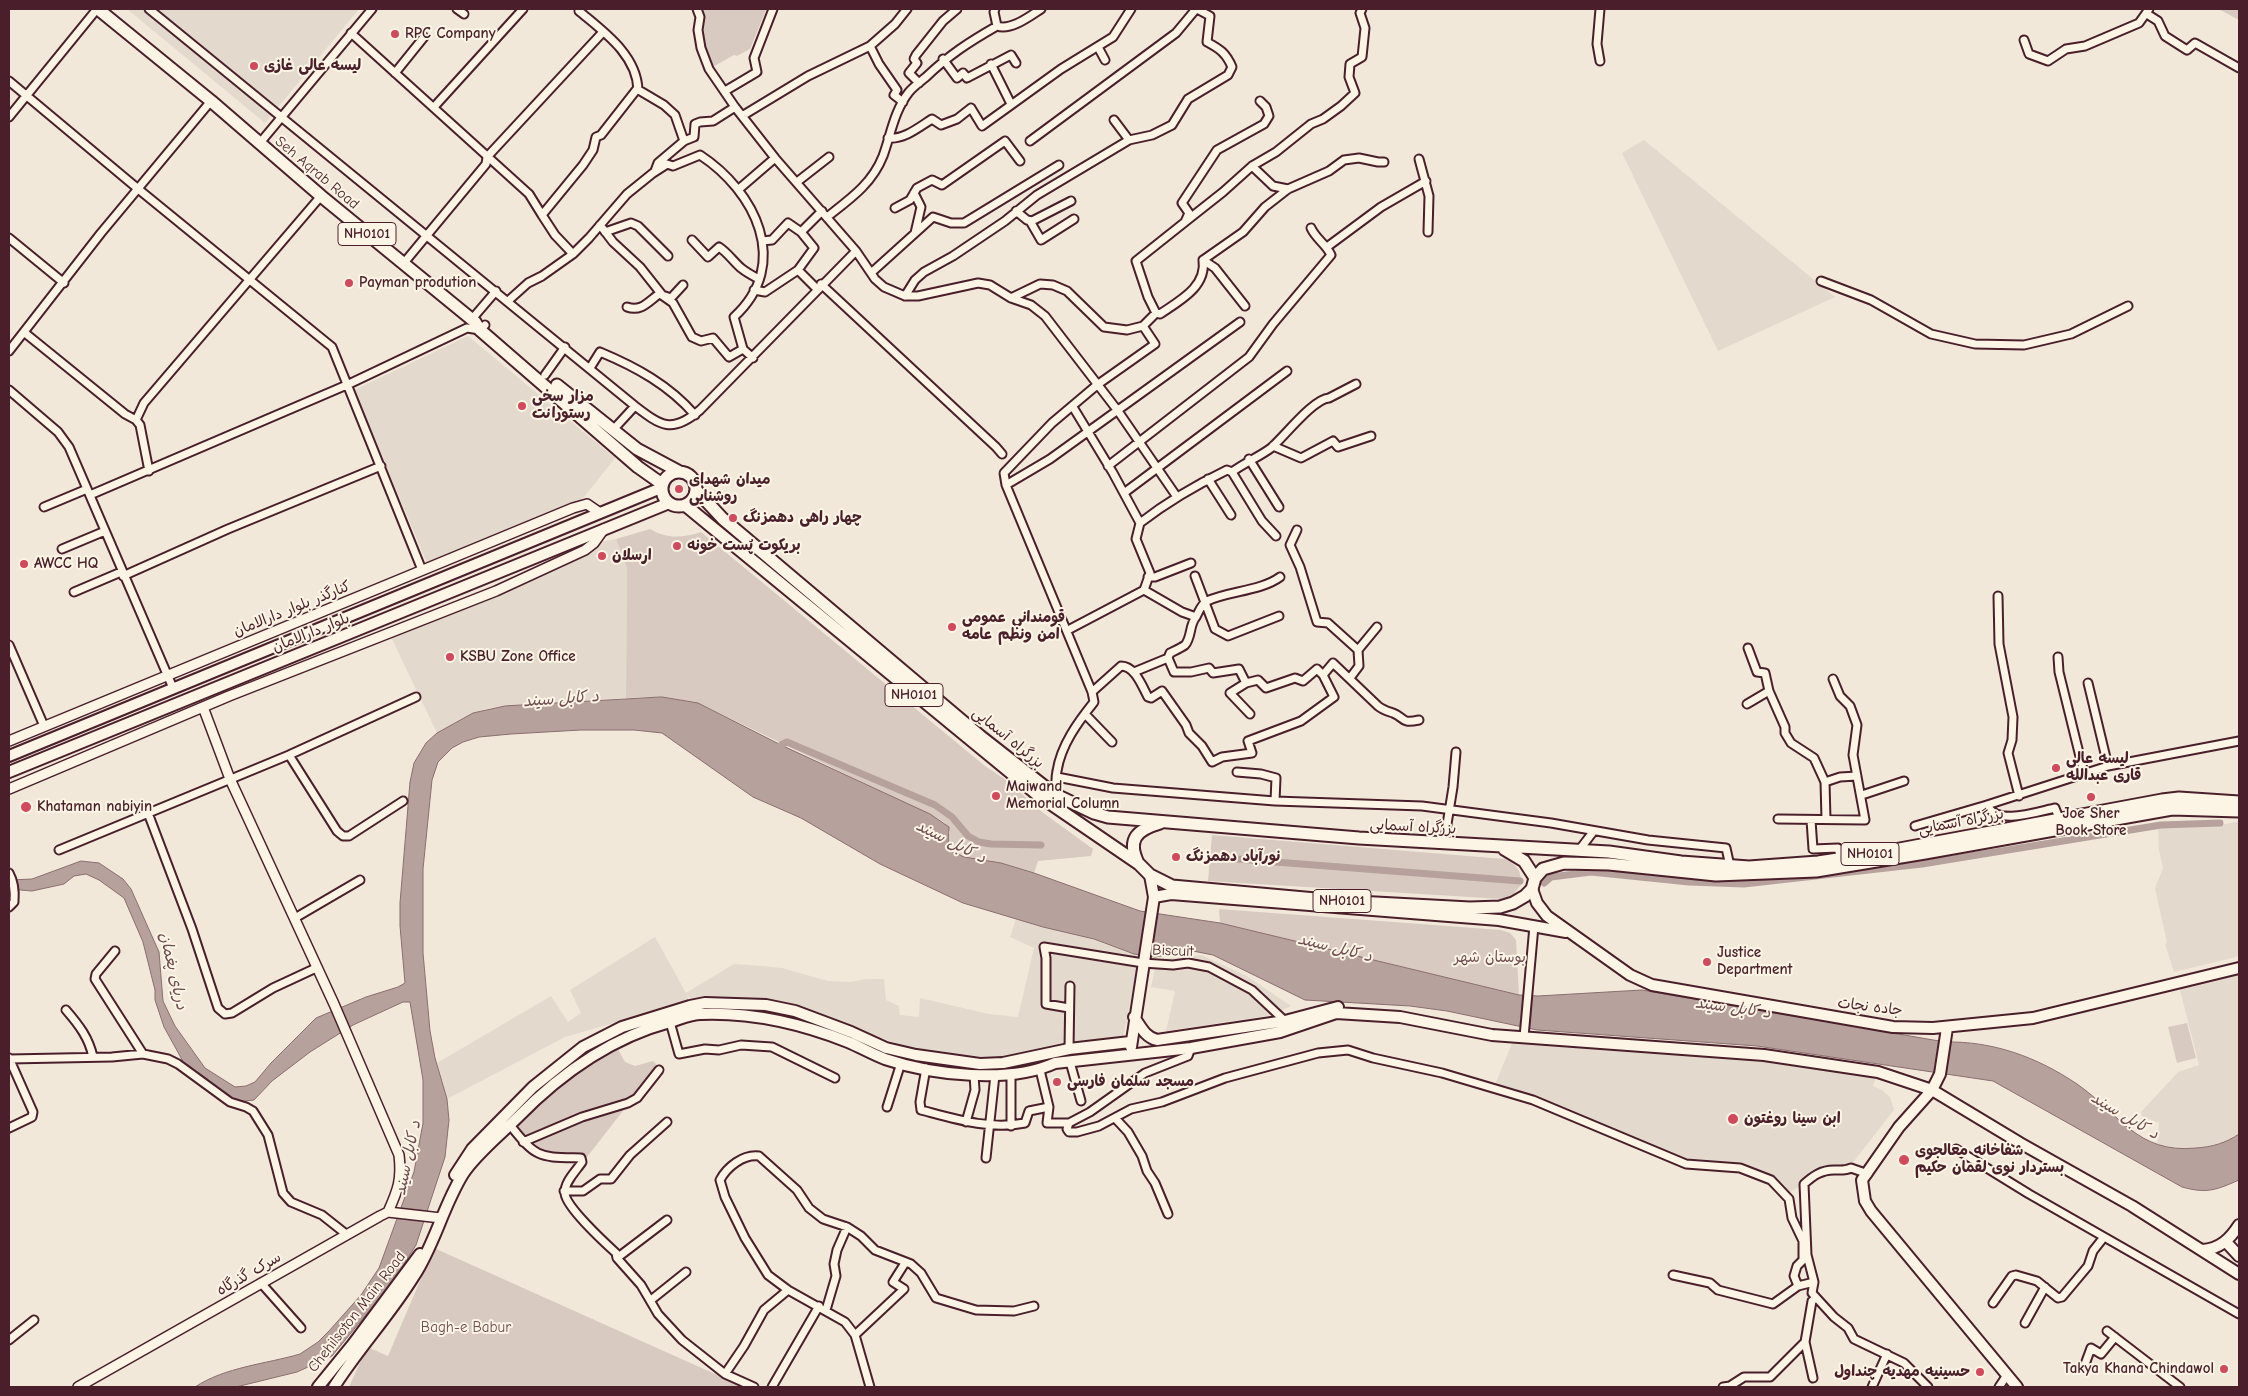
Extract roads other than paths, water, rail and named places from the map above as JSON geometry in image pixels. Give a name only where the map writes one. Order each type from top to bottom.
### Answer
[{"type":"highway","name":"NH0101","points":[[97,9],[211,101]]},
{"type":"highway","name":"Seh Aqrab Road","points":[[211,101],[259,144],[403,264],[545,375],[612,431]]},
{"type":"highway","name":"NH0101","points":[[478,324],[638,467],[662,486],[662,494],[669,503]]},
{"type":"highway","name":"NH0101","points":[[612,431],[637,449],[693,479],[696,490]]},
{"type":"highway","points":[[662,486],[668,475],[680,472]]},
{"type":"highway","points":[[669,503],[680,506],[685,505],[693,499],[696,490]]},
{"type":"highway","name":"بزرگراه آسمایی","points":[[696,490],[723,519],[804,590],[980,736],[1054,794],[1088,811],[1108,817],[1310,834],[1580,850],[1730,866],[1797,864],[1840,859],[2170,799],[2239,802]]},
{"type":"highway","name":"بزرگراه آسمایی","points":[[685,505],[1038,795],[1139,864],[1150,875],[1172,886],[1338,901],[1470,908],[1500,907],[1513,903],[1525,896],[1543,869],[1551,865],[1582,862],[1716,875],[1816,871],[1925,854],[2172,808],[2239,811]]},
{"type":"highway","name":"NH0101","points":[[1139,864],[1133,846],[1137,834],[1144,829],[1166,822]]},
{"type":"highway","name":"NH0101","points":[[1498,846],[1524,861],[1533,883]]},
{"type":"main road","name":"بلوار دارالامان","points":[[9,756],[662,486]]},
{"type":"main road","name":"بلوار دارالامان","points":[[12,771],[669,503]]},
{"type":"main road","points":[[19,751],[25,765]]},
{"type":"main road","points":[[1133,1055],[1130,1042],[1154,897],[1150,875]]},
{"type":"main road","name":"جاده نجات","points":[[1533,883],[1537,903],[1547,916],[1570,934],[1630,974],[1652,985],[1893,1027],[1946,1028],[2034,1018],[2239,968]]},
{"type":"main road","points":[[1154,897],[1170,894],[1499,920],[1570,934]]},
{"type":"main road","points":[[460,1172],[472,1149],[533,1087],[583,1047],[622,1027],[698,1005],[766,1005],[795,1011],[851,1032],[886,1048],[916,1055],[980,1064],[1003,1062],[1069,1048],[1130,1042]]},
{"type":"main road","points":[[1134,1017],[1144,1033],[1150,1038],[1157,1040],[1285,1021],[1335,1006],[1401,1012],[1553,1041],[1764,1055],[1878,1072],[1932,1090],[2186,1240],[2239,1274]]},
{"type":"main road","points":[[460,1172],[545,1090],[587,1058],[631,1037],[670,1022],[699,1014],[766,1017],[794,1023],[849,1043],[885,1059],[926,1068],[974,1075],[1011,1074],[1040,1070],[1055,1063],[1191,1048],[1280,1032],[1336,1013],[1400,1018],[1492,1035],[1521,1034]]},
{"type":"main road","points":[[1946,1028],[1940,1074],[1932,1090],[1899,1127],[1862,1180],[1864,1201],[2017,1387]]},
{"type":"main road","name":"Chehilsoton Main Road","points":[[318,1387],[418,1257],[435,1217],[460,1172]]},
{"type":"main road","name":"Chehilsoton Main Road","points":[[334,1387],[415,1275],[434,1239],[435,1217]]},
{"type":"main road","points":[[2202,1250],[2213,1248],[2230,1238],[2239,1225]]},
{"type":"main road","points":[[2230,1238],[2239,1256]]},
{"type":"street","points":[[9,117],[97,9]]},
{"type":"street","points":[[149,9],[280,118],[636,406],[663,425],[677,425],[688,421],[753,358],[819,286],[856,251]]},
{"type":"street","points":[[259,144],[372,9]]},
{"type":"street","points":[[457,9],[464,14]]},
{"type":"street","points":[[434,107],[523,9]]},
{"type":"street","points":[[696,9],[700,17],[698,30],[701,48],[709,68],[724,91],[775,158],[825,214],[884,287],[905,296],[918,296],[978,283],[990,285],[1011,298],[1031,305],[1045,316],[1118,411],[1178,497]]},
{"type":"street","points":[[724,91],[756,72],[754,58],[773,9]]},
{"type":"street","points":[[742,116],[808,76],[870,46],[895,24],[907,9]]},
{"type":"street","points":[[919,83],[909,73],[916,62],[914,59],[916,55],[943,21],[957,9]]},
{"type":"street","points":[[995,9],[997,26]]},
{"type":"street","points":[[801,232],[864,187],[872,178],[883,156],[888,138],[903,102],[909,92],[943,59],[997,26],[1002,28],[1015,24],[1041,9]]},
{"type":"street","points":[[888,138],[893,139],[906,135],[932,119],[941,125],[957,119],[971,108],[982,126],[1061,69],[1113,37],[1131,9]]},
{"type":"street","points":[[905,296],[915,280],[924,272],[953,256],[1081,168],[1130,140],[1152,135],[1172,125],[1188,99],[1201,93],[1232,71],[1232,67],[1223,50],[1207,42],[1210,16],[1197,9],[1176,33],[1030,141]]},
{"type":"street","points":[[1156,313],[1148,297],[1136,261],[1223,192],[1252,166],[1276,152],[1311,124],[1341,106],[1355,93],[1349,78],[1350,64],[1362,57],[1364,28],[1360,13],[1362,9]]},
{"type":"street","points":[[1600,9],[1597,44],[1600,61]]},
{"type":"street","points":[[542,215],[583,165],[593,150],[596,137],[601,135],[638,90],[638,80],[633,65],[604,32],[579,11]]},
{"type":"street","points":[[2024,40],[2029,54],[2048,61],[2066,49],[2085,46],[2139,23],[2148,11],[2158,22],[2164,36],[2174,43],[2187,50],[2195,43],[2239,68]]},
{"type":"street","points":[[403,264],[486,164],[488,161],[487,157],[604,32]]},
{"type":"street","points":[[351,33],[529,194],[550,228],[573,254]]},
{"type":"street","points":[[395,73],[424,38]]},
{"type":"street","points":[[870,46],[879,64],[897,90],[894,95],[903,102]]},
{"type":"street","points":[[1098,47],[1105,60]]},
{"type":"street","points":[[943,59],[957,78],[964,73],[967,78],[1011,54],[1016,63]]},
{"type":"street","points":[[991,64],[1011,104]]},
{"type":"street","points":[[9,81],[332,347],[349,384],[422,570]]},
{"type":"street","points":[[638,90],[664,105],[675,115],[684,141]]},
{"type":"street","points":[[9,351],[137,188],[211,101]]},
{"type":"street","points":[[1185,222],[1189,213],[1182,203],[1217,150],[1264,124],[1268,118],[1266,107],[1260,101]]},
{"type":"street","points":[[655,171],[658,163],[684,141],[694,137],[695,124],[714,121],[735,107]]},
{"type":"street","points":[[1114,120],[1130,140]]},
{"type":"street","points":[[894,208],[910,200],[917,188],[932,180],[942,185],[1005,141],[1020,161]]},
{"type":"street","points":[[508,301],[528,283],[542,276],[573,254],[627,194],[655,171],[667,164],[673,166],[700,155],[716,166],[739,189],[750,205],[761,231],[763,260],[759,279],[746,306],[734,317],[743,349],[753,358]]},
{"type":"street","points":[[797,182],[829,157]]},
{"type":"street","points":[[739,189],[775,158]]},
{"type":"street","points":[[1203,260],[1243,232],[1265,207],[1288,189],[1329,171],[1344,160],[1359,158],[1384,162]]},
{"type":"street","points":[[1419,159],[1429,196],[1428,232]]},
{"type":"street","points":[[872,273],[933,218],[951,223],[964,223],[1059,164]]},
{"type":"street","points":[[1252,166],[1273,186],[1288,189]]},
{"type":"street","points":[[1328,247],[1381,208],[1426,181]]},
{"type":"street","points":[[914,193],[921,207],[915,234]]},
{"type":"street","points":[[136,420],[144,403],[321,196]]},
{"type":"street","points":[[1030,221],[1071,201]]},
{"type":"street","points":[[1016,211],[1030,221],[1041,240],[1074,219]]},
{"type":"street","points":[[606,232],[631,223],[638,226],[668,256]]},
{"type":"street","points":[[754,290],[765,292],[798,270],[814,248],[801,232],[788,223],[772,240],[762,242]]},
{"type":"street","points":[[600,225],[613,242],[640,268],[663,296],[673,303],[692,337],[702,341],[713,338],[729,357],[743,349]]},
{"type":"street","points":[[1108,466],[1138,440],[1249,357],[1272,324],[1331,255],[1328,247],[1315,236],[1311,228]]},
{"type":"street","points":[[9,238],[64,283]]},
{"type":"street","points":[[692,240],[708,258],[719,248],[731,255],[742,268],[759,279]]},
{"type":"street","points":[[1203,260],[1215,268],[1245,306]]},
{"type":"street","points":[[1011,298],[1040,284],[1053,285],[1067,291],[1104,327],[1127,330],[1143,326],[1156,313],[1160,314],[1192,292],[1204,270],[1203,260]]},
{"type":"street","points":[[798,270],[819,286],[1002,454]]},
{"type":"street","points":[[1821,281],[1871,300],[1931,334],[1975,344],[2024,345],[2071,334],[2128,306]]},
{"type":"street","points":[[627,307],[634,310],[643,307],[658,294],[671,298],[684,285]]},
{"type":"street","points":[[44,507],[149,471],[349,384],[478,324],[496,291]]},
{"type":"street","points":[[1006,485],[1050,459],[1240,322]]},
{"type":"street","points":[[1054,794],[1058,785],[1057,771],[1067,742],[1078,721],[1094,702],[1092,692],[1068,630],[1006,485],[1004,473],[1008,466],[1052,423],[1097,385],[1155,344],[1143,326]]},
{"type":"street","points":[[25,333],[125,414],[136,420],[140,425],[149,471]]},
{"type":"street","points":[[545,375],[565,347]]},
{"type":"street","points":[[590,368],[600,352],[628,364],[664,385],[695,414]]},
{"type":"street","points":[[1124,493],[1287,371]]},
{"type":"street","points":[[1232,472],[1249,459],[1273,446],[1304,414],[1324,399],[1356,384]]},
{"type":"street","points":[[9,390],[58,432],[69,447],[122,574],[173,688]]},
{"type":"street","points":[[612,431],[636,406]]},
{"type":"street","points":[[1073,407],[1089,431],[1140,523]]},
{"type":"street","points":[[1273,446],[1301,458],[1333,441],[1338,446],[1371,436]]},
{"type":"street","points":[[1249,459],[1279,507]]},
{"type":"street","points":[[74,592],[122,574],[381,466]]},
{"type":"street","points":[[1068,630],[1144,590],[1150,569],[1136,539],[1140,523],[1178,497],[1227,470],[1232,472],[1262,521],[1276,536]]},
{"type":"street","points":[[1208,479],[1231,515]]},
{"type":"street","name":"کنارگذر بلوار دارالامان","points":[[9,741],[422,570],[587,504],[600,513]]},
{"type":"street","points":[[9,789],[203,707],[496,591],[584,550],[594,543],[604,529]]},
{"type":"street","points":[[1297,530],[1290,545],[1300,568],[1317,622],[1328,623],[1358,650]]},
{"type":"street","points":[[62,549],[105,531]]},
{"type":"street","points":[[1148,577],[1155,577],[1191,562]]},
{"type":"street","points":[[1195,576],[1206,602],[1210,620],[1215,629],[1228,636],[1279,616]]},
{"type":"street","points":[[1134,672],[1168,658],[1170,653],[1184,645],[1190,634],[1192,622],[1206,602],[1228,593],[1248,591],[1280,577]]},
{"type":"street","points":[[1144,590],[1182,612],[1196,617]]},
{"type":"street","points":[[1998,596],[1999,644],[2013,717],[2012,740],[2008,753],[2019,796]]},
{"type":"street","points":[[1350,678],[1359,666],[1358,650],[1377,627]]},
{"type":"street","points":[[9,645],[44,726]]},
{"type":"street","points":[[1748,648],[1757,672],[1765,673],[1769,691],[1778,707],[1788,738],[1814,758],[1825,782],[1826,819]]},
{"type":"street","points":[[2058,657],[2059,672],[2084,773]]},
{"type":"street","points":[[1168,658],[1174,672],[1191,672],[1209,668],[1212,673],[1239,670],[1246,683]]},
{"type":"street","points":[[1323,675],[1333,663],[1386,712],[1396,714],[1400,720],[1410,722],[1419,720]]},
{"type":"street","points":[[1092,692],[1122,666],[1126,666],[1134,672],[1148,697],[1152,698],[1162,691],[1186,725],[1189,733],[1202,746],[1212,762],[1222,757],[1252,753],[1248,741],[1301,721],[1334,697],[1323,675],[1317,670],[1303,681],[1295,678],[1266,688],[1258,680],[1246,683],[1230,691],[1250,714]]},
{"type":"street","points":[[1778,819],[1865,820],[1862,795],[1853,755],[1857,725],[1850,706],[1840,696],[1833,679]]},
{"type":"street","points":[[2088,683],[2108,766]]},
{"type":"street","points":[[1747,704],[1769,691]]},
{"type":"street","points":[[59,850],[289,755],[416,697]]},
{"type":"street","points":[[203,707],[230,779],[334,1004],[399,1155],[401,1173],[398,1190],[390,1213],[435,1217]]},
{"type":"street","points":[[1085,714],[1112,742]]},
{"type":"street","points":[[1915,826],[2019,796],[2108,766],[2239,741]]},
{"type":"street","points":[[1444,843],[1450,810],[1456,752]]},
{"type":"street","points":[[289,755],[337,831],[343,836],[349,836],[403,801]]},
{"type":"street","points":[[1237,772],[1276,778],[1275,801]]},
{"type":"street","points":[[1825,782],[1840,777],[1857,776]]},
{"type":"street","points":[[1057,777],[1113,788],[1275,801],[1422,806],[1551,823],[1593,832],[1726,848],[1730,866]]},
{"type":"street","points":[[1862,795],[1894,782],[1904,781]]},
{"type":"street","points":[[1987,804],[1990,810],[2005,818],[2055,808],[2059,818]]},
{"type":"street","points":[[148,814],[192,929],[218,1008],[225,1014],[232,1013],[273,988],[316,968]]},
{"type":"street","points":[[1811,820],[1813,849],[1838,848],[1840,859]]},
{"type":"street","points":[[1580,850],[1593,832]]},
{"type":"street","points":[[9,907],[14,902],[15,891],[11,876]]},
{"type":"street","points":[[295,918],[360,880]]},
{"type":"street","points":[[1521,1034],[1528,991],[1534,926]]},
{"type":"street","name":"Biscuit","points":[[1069,1008],[1046,1004],[1046,958],[1044,947],[1173,965],[1188,963],[1209,967],[1252,990],[1285,1021]]},
{"type":"street","points":[[115,951],[96,974],[95,979],[143,1054]]},
{"type":"street","points":[[1069,1048],[1070,986]]},
{"type":"street","points":[[66,1010],[90,1043],[93,1057]]},
{"type":"street","points":[[670,1022],[679,1054],[705,1048],[719,1050],[742,1045],[772,1047],[786,1052],[835,1078]]},
{"type":"street","points":[[1040,1070],[1049,1107],[1047,1123],[1069,1123],[1090,1112],[1146,1073],[1188,1056],[1191,1048]]},
{"type":"street","points":[[1069,1123],[1067,1129],[1069,1132],[1077,1132],[1099,1126],[1131,1109],[1162,1102],[1225,1078],[1335,1051],[1348,1050],[1373,1058],[1442,1072],[1533,1100],[1686,1164],[1740,1168],[1771,1180],[1789,1199],[1792,1218],[1803,1241],[1802,1260],[1797,1266],[1794,1276],[1798,1286]]},
{"type":"street","points":[[9,1128],[30,1120],[32,1112],[9,1059],[143,1054],[168,1059],[178,1064],[230,1102],[252,1111],[268,1135],[283,1193],[291,1202],[322,1215],[346,1234]]},
{"type":"street","points":[[1070,1062],[1081,1101]]},
{"type":"street","points":[[887,1107],[901,1063]]},
{"type":"street","points":[[926,1068],[920,1102],[921,1110],[966,1122],[1011,1126],[1025,1123],[1029,1111],[1049,1107]]},
{"type":"street","points":[[523,1142],[582,1117],[628,1103],[637,1098],[659,1070]]},
{"type":"street","points":[[1011,1074],[1011,1126]]},
{"type":"street","points":[[966,1122],[975,1090],[974,1075]]},
{"type":"street","points":[[986,1158],[995,1075]]},
{"type":"street","points":[[1115,1118],[1128,1132],[1142,1156],[1147,1171],[1155,1183],[1168,1214]]},
{"type":"street","points":[[564,1191],[583,1191],[600,1179],[612,1178],[630,1155],[667,1122]]},
{"type":"street","points":[[510,1125],[523,1142],[537,1155],[547,1158],[581,1158],[582,1162],[564,1191],[568,1202],[592,1231],[616,1253],[617,1258],[651,1300],[658,1314],[682,1340],[725,1374],[754,1387]]},
{"type":"street","points":[[1956,1149],[2029,1194],[2239,1314]]},
{"type":"street","points":[[870,1387],[855,1335],[845,1322],[788,1290],[768,1275],[745,1238],[720,1185],[720,1180],[727,1167],[752,1155],[759,1156],[797,1190],[809,1208],[823,1218],[847,1227],[861,1236],[875,1250],[911,1264],[921,1273],[936,1298],[976,1310],[1014,1311],[1034,1306]]},
{"type":"street","points":[[1868,1174],[1851,1168],[1832,1170],[1815,1175],[1804,1184],[1807,1255],[1814,1282],[1812,1293],[1834,1317],[1848,1328],[1854,1339],[1910,1367],[1928,1387]]},
{"type":"street","name":"سرک گذرگاه","points":[[78,1387],[346,1234],[390,1213]]},
{"type":"street","points":[[617,1258],[668,1220]]},
{"type":"street","points":[[772,1387],[823,1308],[836,1276],[834,1264],[837,1250],[847,1227]]},
{"type":"street","points":[[1993,1303],[2012,1276],[2037,1280],[2058,1298],[2062,1297],[2088,1266],[2093,1251],[2104,1237]]},
{"type":"street","points":[[855,1335],[904,1289],[893,1282],[905,1263]]},
{"type":"street","points":[[651,1300],[686,1272]]},
{"type":"street","points":[[1672,1275],[1710,1283],[1718,1290],[1773,1304],[1798,1286],[1814,1282]]},
{"type":"street","points":[[261,1283],[301,1328]]},
{"type":"street","points":[[2025,1323],[2045,1287]]},
{"type":"street","points":[[725,1374],[744,1346],[764,1310],[788,1290]]},
{"type":"street","points":[[1813,1378],[1805,1342],[1812,1302],[1816,1298]]},
{"type":"street","points":[[9,1340],[34,1320]]},
{"type":"street","points":[[2107,1331],[2180,1387]]},
{"type":"street","points":[[2084,1367],[2091,1348],[2101,1354],[2114,1337]]},
{"type":"street","points":[[1723,1387],[1730,1386],[1744,1377],[1770,1377],[1805,1342]]},
{"type":"street","points":[[1872,1387],[1887,1354]]},
{"type":"street","points":[[1999,1387],[2007,1375]]},
{"type":"water","name":"د کابل سيند","points":[[662,697],[698,703],[781,745],[930,814],[949,827],[948,846],[951,851],[964,857],[1001,863],[1034,873],[1140,911],[1220,923],[1519,995],[1538,996],[1642,990],[1945,1042],[1980,1044],[2014,1052],[2062,1074],[2092,1096],[2130,1130],[2159,1145],[2176,1148],[2213,1146],[2239,1134],[2239,1180],[2211,1190],[2182,1187],[1993,1081],[1757,1046],[1537,1030],[1447,1011],[1410,1006],[1305,1000],[1213,955],[1193,951],[1155,957],[1134,954],[1094,939],[1043,927],[963,903],[880,864],[801,818],[753,797],[662,733],[634,730],[581,730],[479,737],[452,748],[438,762],[432,780],[423,869],[423,953],[430,1031],[435,1058],[447,1099],[449,1120],[445,1157],[416,1245],[392,1283],[332,1356],[297,1372],[236,1387],[195,1387],[232,1370],[300,1354],[318,1342],[329,1331],[361,1295],[379,1268],[414,1172],[423,1123],[423,1080],[410,1002],[403,1002],[353,1025],[310,1052],[272,1081],[254,1100],[237,1102],[185,1065],[164,1027],[155,1000],[155,990],[143,942],[124,898],[99,880],[86,874],[74,876],[64,884],[32,891],[9,889],[9,880],[32,879],[81,861],[99,863],[123,879],[131,889],[159,952],[163,1001],[175,1026],[205,1068],[235,1087],[246,1086],[255,1082],[271,1063],[316,1018],[405,983],[400,903],[410,782],[414,763],[426,743],[437,733],[473,713],[505,706]]},
{"type":"waterway","name":"د کابل سيند","points":[[777,753],[781,745],[787,742],[935,805],[952,817],[968,836],[979,842],[1041,845]]},
{"type":"waterway","points":[[1544,883],[1551,877],[1591,872],[1689,882],[1744,884],[1922,864],[2161,825],[2220,823]]},
{"type":"waterway","points":[[1224,858],[1520,881]]},
{"type":"place","name":"RPC Company","points":[[395,34]]},
{"type":"place","name":"لیسه عالی غازی","points":[[254,66]]},
{"type":"place","name":"Payman prodution","points":[[349,283]]},
{"type":"place","name":"مزار سخی رستورانت","points":[[522,406]]},
{"type":"place","name":"میدان شهدای روشنایی","points":[[679,489]]},
{"type":"place","name":"چهار راهی دهمزنگ","points":[[733,518]]},
{"type":"place","name":"بریکوت پُست خونه","points":[[677,546]]},
{"type":"place","name":"ارسلان","points":[[602,556]]},
{"type":"place","name":"AWCC HQ","points":[[24,564]]},
{"type":"place","name":"قومندانی عمومی امن ونظم عامه","points":[[952,627]]},
{"type":"place","name":"KSBU Zone Office","points":[[450,657]]},
{"type":"place","name":"لیسه عالی قاری عبدالله","points":[[2056,768]]},
{"type":"place","name":"Maiwand Memorial Column","points":[[996,796]]},
{"type":"place","name":"Joe Sher Book Store","points":[[2091,797]]},
{"type":"place","name":"Khataman nabiyin","points":[[26,807]]},
{"type":"place","name":"نورآباد دهمزنگ","points":[[1176,857]]},
{"type":"place","name":"Justice Department","points":[[1707,962]]},
{"type":"place","name":"مسجد سلمان فارسی","points":[[1057,1082]]},
{"type":"place","name":"ابن سینا روغتون","points":[[1733,1119]]},
{"type":"place","name":"شفاخانه معالجوی بستردار نوی لقمان حکیم","points":[[1904,1160]]},
{"type":"place","name":"Takya Khana Chindawol","points":[[2224,1369]]},
{"type":"place","name":"حسینیه مهدیه چنداول","points":[[1980,1372]]},
{"type":"park label","name":"بوستان شهر","points":[[1490,958]]},
{"type":"park label","name":"Bagh-e Babur","points":[[466,1328]]},
{"type":"water label","name":"دریای پغمان","points":[[173,971]]}]
